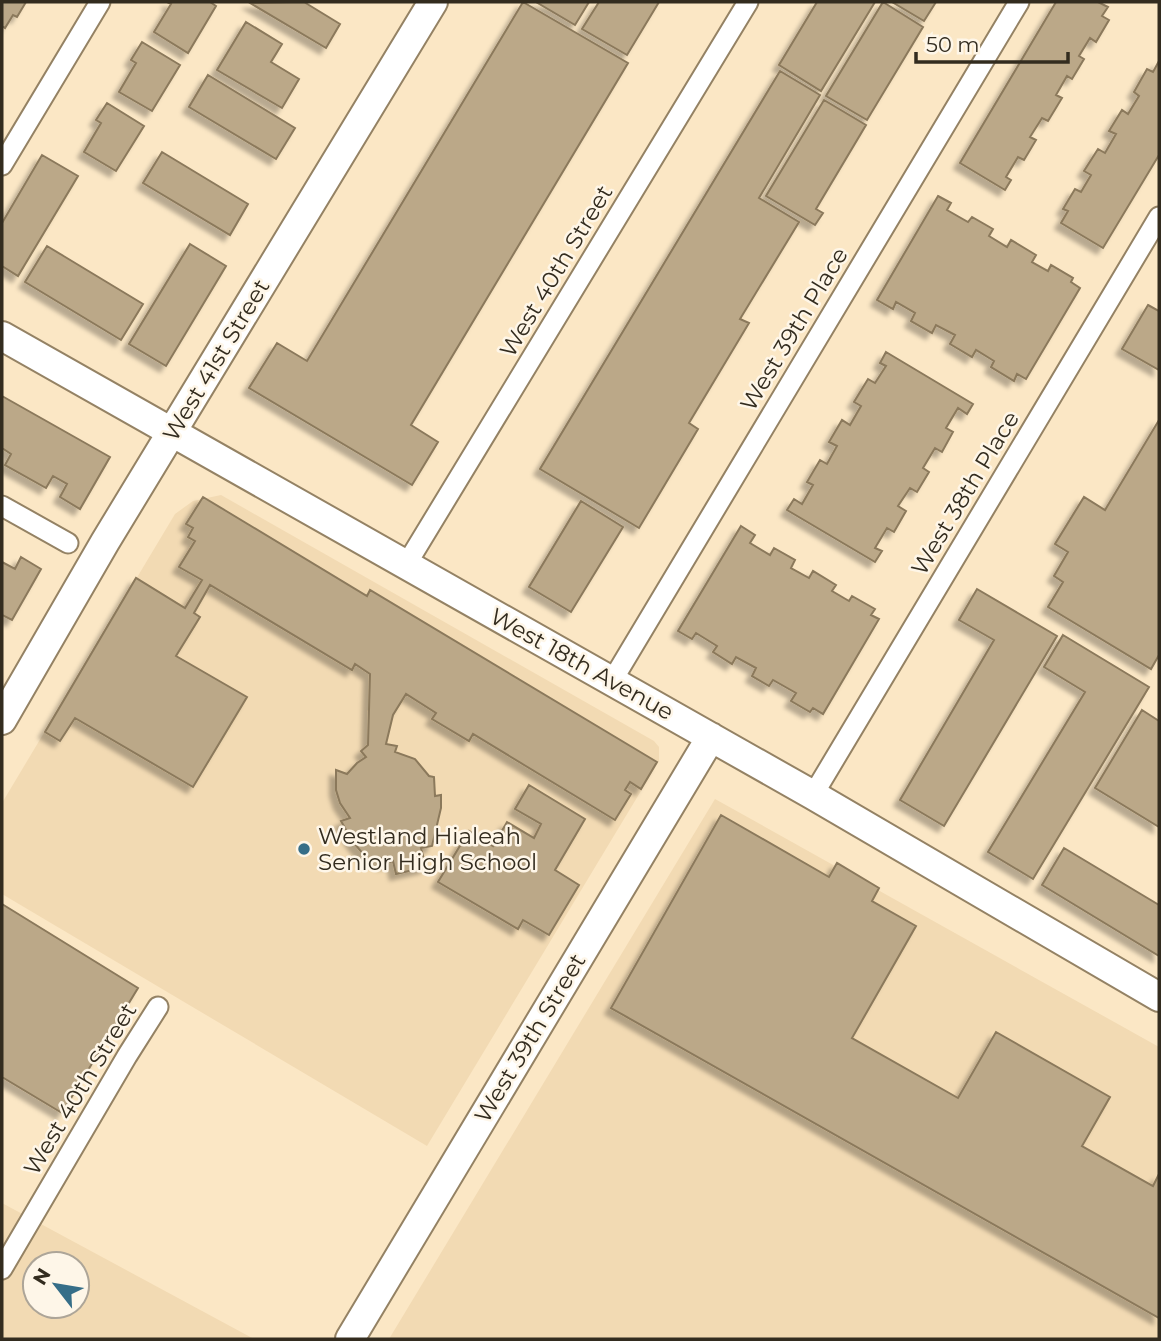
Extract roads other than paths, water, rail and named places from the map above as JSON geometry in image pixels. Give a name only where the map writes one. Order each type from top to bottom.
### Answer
[{"type":"street","points":[[2,165],[100,2]]},
{"type":"street","name":"West 41st Street","points":[[2,720],[98,554],[433,2]]},
{"type":"street","name":"West 40th Street","points":[[406,565],[748,2]]},
{"type":"street","name":"West 39th Place","points":[[612,681],[1019,2]]},
{"type":"street","name":"West 38th Place","points":[[813,795],[1159,217]]},
{"type":"street","name":"West 18th Avenue","points":[[2,335],[813,795],[1159,997]]},
{"type":"street","points":[[2,506],[68,543]]},
{"type":"street","name":"West 39th Street","points":[[350,1339],[711,737]]},
{"type":"street","name":"West 40th Street","points":[[2,1269],[158,1007]]},
{"type":"place","name":"Westland Hialeah Senior High School","points":[[304,849]]}]
